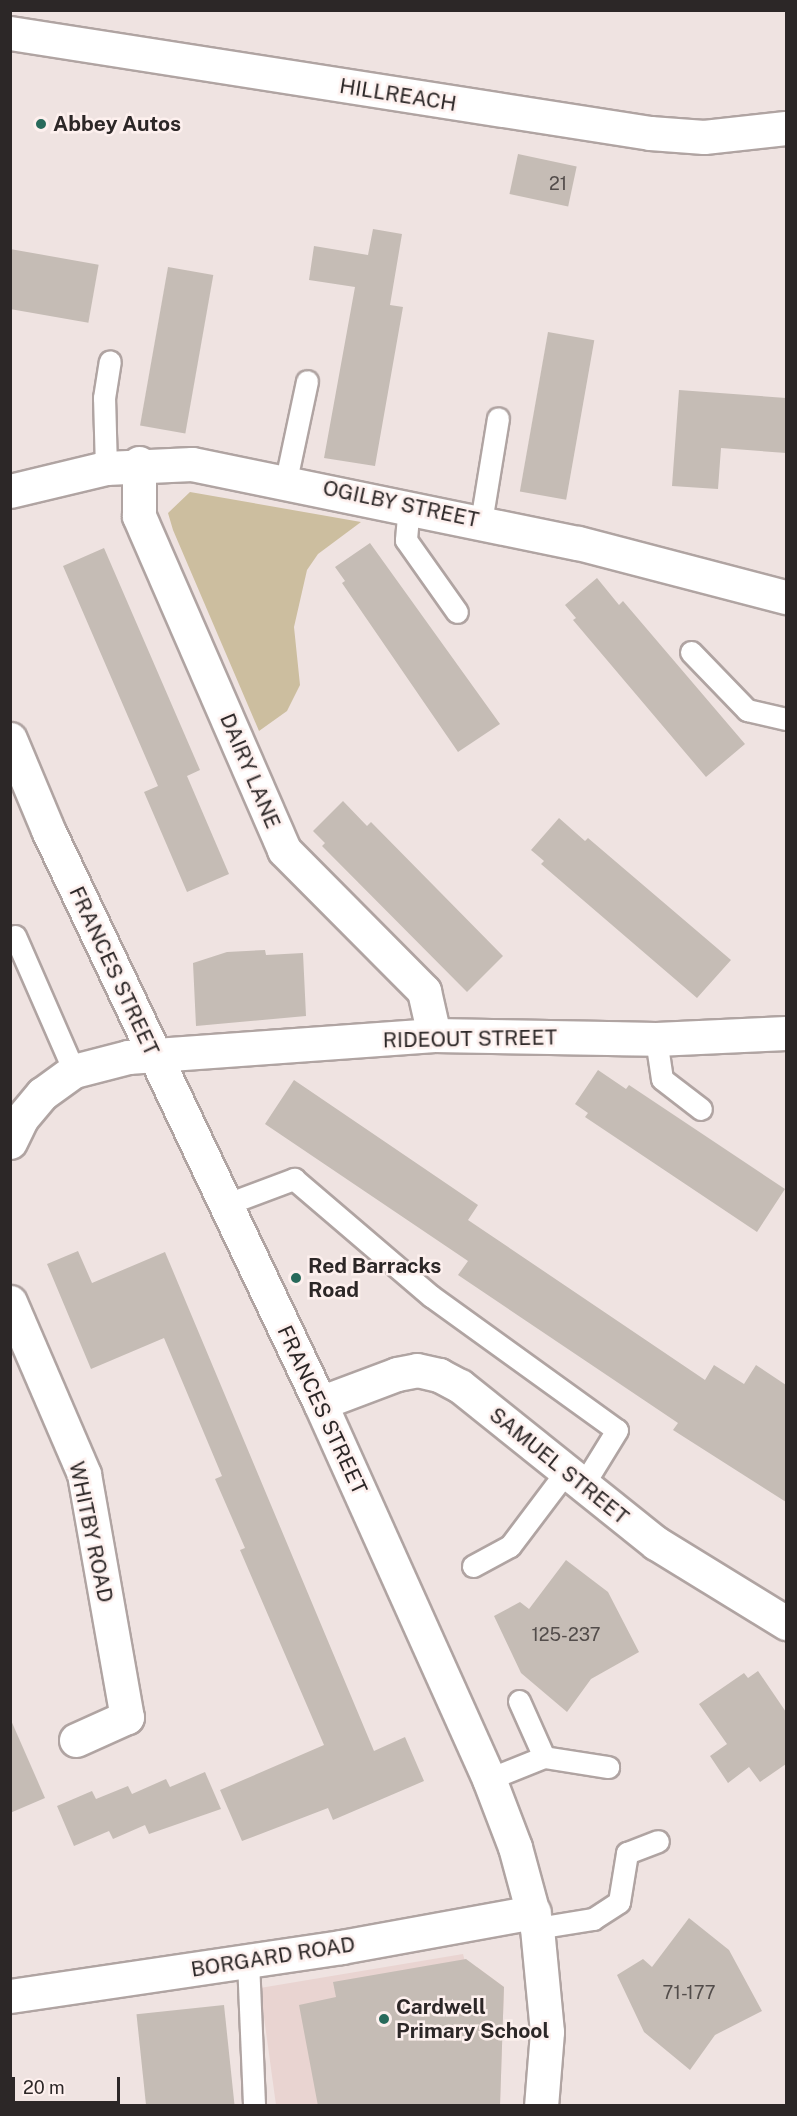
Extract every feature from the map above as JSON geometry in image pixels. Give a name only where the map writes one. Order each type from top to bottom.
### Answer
[{"type":"street","name":"HILLREACH","points":[[10,33],[650,133],[704,137],[786,128]]},
{"type":"street","name":"OGILBY STREET","points":[[10,491],[106,468],[139,463],[192,464],[286,480],[410,506],[786,597]]},
{"type":"street","name":"DAIRY LANE","points":[[139,463],[139,516],[284,850],[424,991],[434,1035]]},
{"type":"street","name":"FRANCES STREET","points":[[10,739],[17,773],[227,1204],[320,1403],[489,1779],[536,1920],[547,2021],[542,2106]]},
{"type":"street","name":"RIDEOUT STREET","points":[[154,1056],[434,1035],[656,1040],[786,1033]]},
{"type":"street","points":[[10,1142],[21,1119],[42,1094],[74,1071],[154,1056]]},
{"type":"street","name":"WHITBY ROAD","points":[[10,1302],[84,1474],[127,1717],[76,1740]]},
{"type":"street","name":"SAMUEL STREET","points":[[320,1403],[397,1374],[417,1370],[439,1375],[460,1386],[574,1480],[656,1543],[786,1623]]},
{"type":"street","name":"BORGARD ROAD","points":[[10,1996],[536,1920]]},
{"type":"lane","points":[[106,468],[104,398],[110,361]]},
{"type":"lane","points":[[286,480],[307,381]]},
{"type":"lane","points":[[481,522],[498,418]]},
{"type":"lane","points":[[410,506],[406,540],[457,612]]},
{"type":"lane","points":[[691,652],[747,710],[786,719]]},
{"type":"lane","points":[[15,936],[74,1071]]},
{"type":"lane","points":[[656,1040],[662,1079],[701,1109]]},
{"type":"lane","points":[[227,1204],[294,1179],[431,1296],[617,1430],[574,1480],[510,1546],[473,1566]]},
{"type":"lane","points":[[519,1701],[544,1757]]},
{"type":"lane","points":[[489,1779],[544,1757],[608,1767]]},
{"type":"lane","points":[[536,1920],[593,1919],[619,1902],[627,1853],[658,1841]]},
{"type":"lane","points":[[248,1962],[254,2106]]},
{"type":"shaded area","points":[[190,492],[361,522],[318,554],[307,570],[294,627],[300,685],[287,711],[259,731],[173,530],[168,513]]},
{"type":"shaded area","name":"Cardwell Primary School","points":[[463,1954],[467,1969],[477,1967],[504,1987],[500,2105],[276,2105],[260,1988]]},
{"type":"building","points":[[518,154],[577,166],[568,207],[509,194]]},
{"type":"building","points":[[373,229],[402,234],[390,305],[403,307],[375,466],[324,458],[355,287],[309,280],[314,246],[368,255]]},
{"type":"building","points":[[10,249],[99,265],[88,323],[10,309]]},
{"type":"building","points":[[168,267],[213,275],[185,434],[140,426]]},
{"type":"building","points":[[548,332],[594,340],[566,500],[520,492]]},
{"type":"building","points":[[679,390],[786,398],[786,453],[721,448],[718,489],[672,486]]},
{"type":"building","points":[[370,543],[500,724],[458,752],[342,583],[345,581],[335,567]]},
{"type":"building","points":[[104,548],[200,770],[187,776],[229,874],[187,892],[144,792],[158,786],[63,566]]},
{"type":"building","points":[[597,578],[619,605],[623,601],[745,744],[706,777],[573,620],[576,618],[565,605]]},
{"type":"building","points":[[343,801],[367,826],[371,822],[503,956],[467,992],[322,846],[325,843],[313,831]]},
{"type":"building","points":[[559,818],[585,841],[588,838],[731,960],[697,998],[541,864],[544,861],[531,850]]},
{"type":"building","points":[[265,950],[266,955],[303,953],[306,1016],[196,1026],[193,963],[227,952]]},
{"type":"building","points":[[598,1070],[626,1089],[629,1085],[785,1189],[757,1232],[585,1117],[588,1113],[575,1104]]},
{"type":"building","points":[[294,1080],[478,1205],[468,1220],[705,1380],[714,1365],[744,1384],[756,1365],[786,1385],[786,1502],[673,1430],[678,1423],[458,1275],[468,1261],[265,1124]]},
{"type":"building","points":[[78,1251],[92,1283],[165,1252],[374,1751],[405,1737],[424,1781],[333,1820],[328,1808],[242,1841],[220,1790],[324,1745],[240,1550],[245,1548],[215,1479],[222,1476],[164,1338],[91,1369],[47,1264]]},
{"type":"building","points":[[566,1560],[608,1592],[639,1652],[591,1679],[567,1712],[521,1673],[494,1616],[520,1602],[529,1609]]},
{"type":"building","points":[[758,1671],[786,1712],[786,1764],[760,1782],[749,1767],[728,1783],[710,1756],[727,1744],[699,1704],[744,1673],[748,1678]]},
{"type":"building","points":[[10,1718],[45,1798],[10,1813]]},
{"type":"building","points":[[205,1772],[221,1809],[149,1834],[145,1825],[113,1839],[109,1831],[74,1846],[57,1806],[92,1791],[96,1799],[128,1786],[132,1794],[166,1779],[170,1787]]},
{"type":"building","points":[[689,1918],[729,1950],[762,2011],[715,2035],[690,2070],[644,2032],[617,1975],[643,1959],[652,1967]]},
{"type":"building","name":"Cardwell Primary School","points":[[466,1959],[504,1987],[500,2106],[318,2106],[299,2005],[336,1997],[333,1982]]},
{"type":"building","points":[[224,2005],[235,2105],[146,2106],[136,2014]]},
{"type":"place","name":"Abbey Autos","points":[[41,124]]},
{"type":"place","name":"Red Barracks Road","points":[[296,1278]]},
{"type":"place","name":"Cardwell Primary School","points":[[384,2019]]}]
